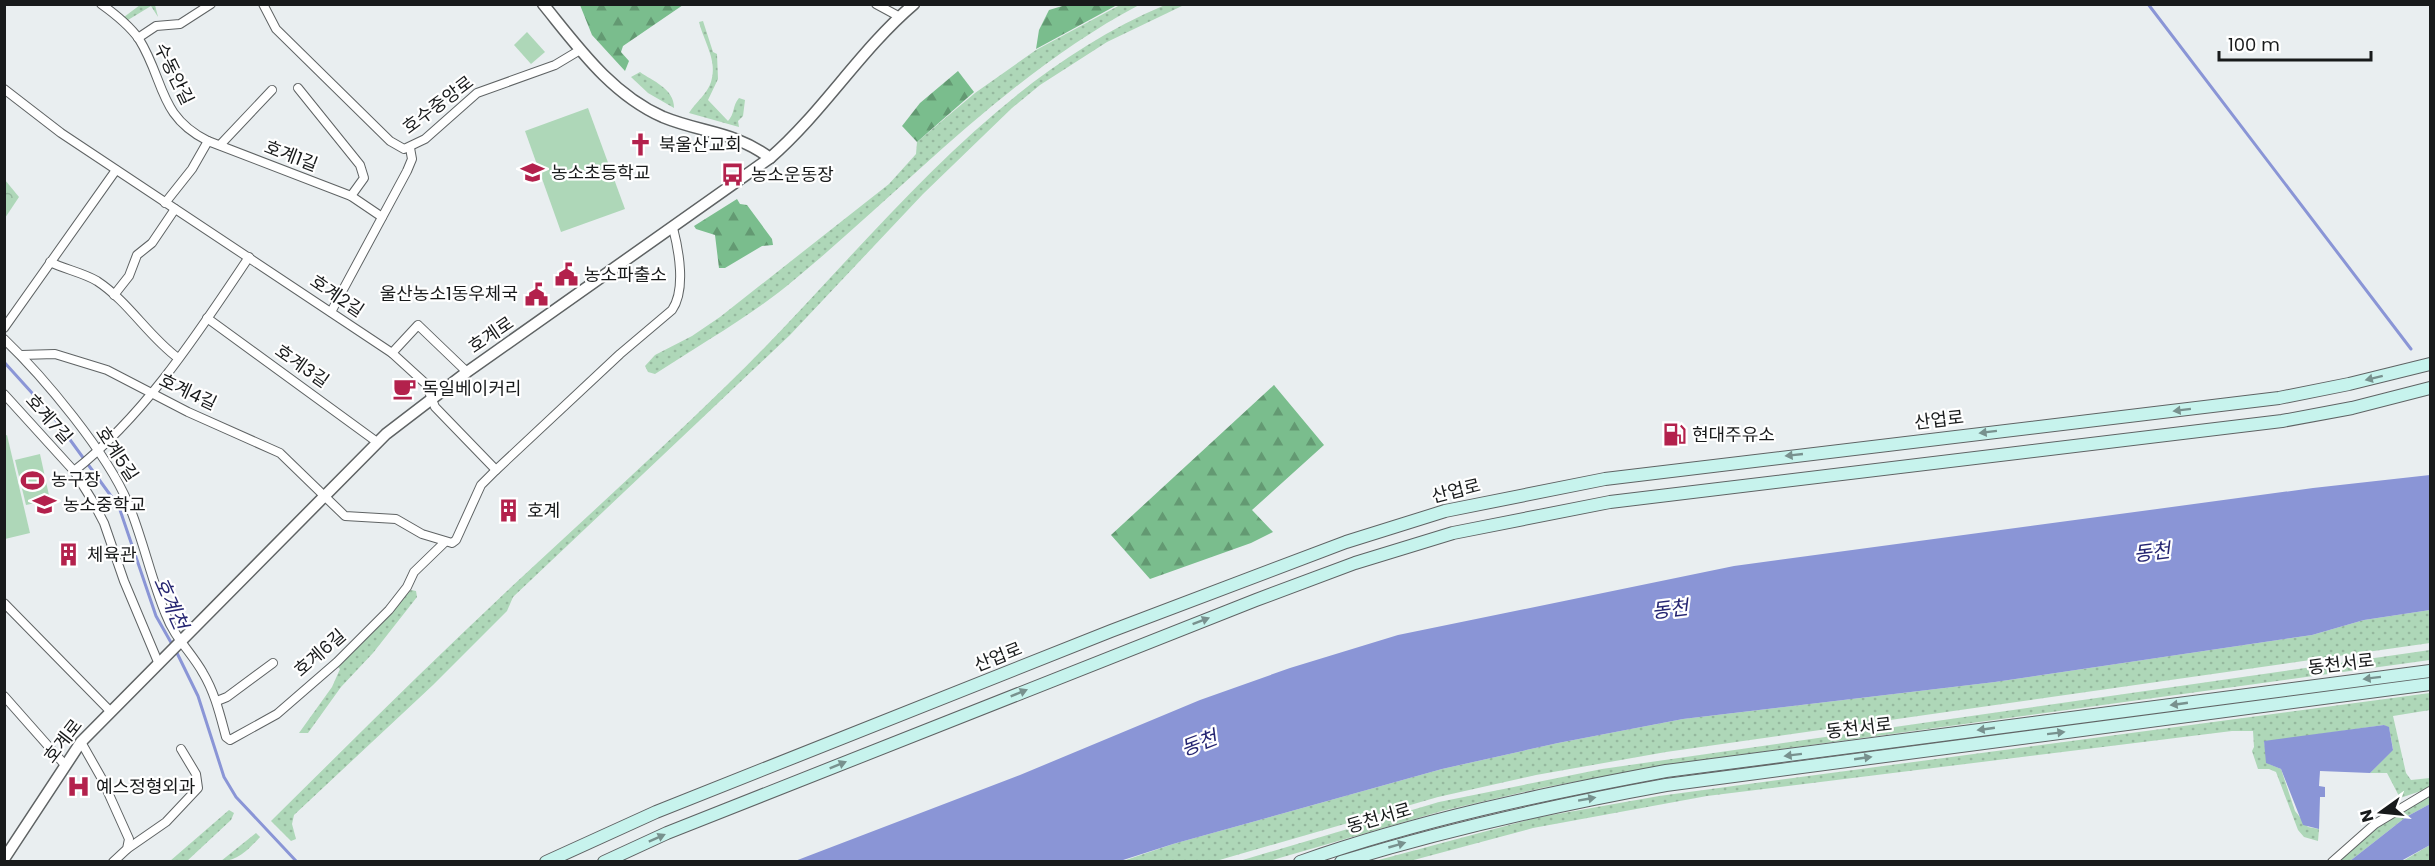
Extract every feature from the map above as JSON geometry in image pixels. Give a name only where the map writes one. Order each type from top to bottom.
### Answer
[{"type":"main road","name":"산업로","points":[[546,861],[656,812],[1185,602],[1346,542],[1445,511],[1605,479],[2279,398],[2430,364]]},
{"type":"main road","points":[[604,861],[667,833],[1234,608],[1355,563],[1453,533],[1610,502],[2282,421],[2352,408],[2430,388]]},
{"type":"main road","name":"동천서로","points":[[1300,861],[1407,829],[1548,793],[1666,771],[2430,671]]},
{"type":"main road","name":"동천서로","points":[[1341,861],[1445,831],[1550,806],[1666,785],[2430,684]]},
{"type":"street","name":"수동안길","points":[[101,4],[120,18],[138,38],[171,111],[194,134],[208,141]]},
{"type":"street","name":"수동안길","points":[[138,38],[156,26],[180,24],[211,4]]},
{"type":"street","name":"호수중앙로","points":[[263,4],[276,29],[390,141],[404,149],[425,140],[477,93],[555,65],[580,50]]},
{"type":"street","points":[[543,4],[599,71],[644,106],[680,122],[740,139],[770,158]]},
{"type":"street","points":[[876,4],[900,17]]},
{"type":"street","name":"호계로","points":[[4,860],[81,742],[377,442],[467,372],[770,158],[810,120],[869,48],[914,4]]},
{"type":"street","name":"호계1길","points":[[298,88],[360,165],[364,178],[351,196]]},
{"type":"street","name":"호계2길","points":[[4,89],[61,134],[392,353],[426,384],[431,399]]},
{"type":"street","points":[[220,145],[272,90]]},
{"type":"street","points":[[165,203],[192,168],[208,141]]},
{"type":"street","name":"호계1길","points":[[208,141],[351,196],[382,217]]},
{"type":"street","points":[[331,312],[407,171],[412,159],[410,148]]},
{"type":"street","points":[[4,328],[116,170]]},
{"type":"street","points":[[114,295],[129,276],[137,255],[152,243],[175,209]]},
{"type":"street","name":"호계6길","points":[[180,640],[202,670],[217,701],[226,737],[230,740],[277,714],[372,628],[400,598],[414,572],[444,543],[452,543],[456,540],[482,485],[496,470],[620,354],[672,310],[676,304],[679,285],[678,255],[672,228]]},
{"type":"street","points":[[76,469],[98,452],[151,393],[249,257]]},
{"type":"street","points":[[50,262],[95,280],[114,295],[178,358]]},
{"type":"street","name":"호계3길","points":[[207,318],[377,442]]},
{"type":"street","points":[[392,353],[418,325],[467,372]]},
{"type":"street","name":"호계5길","points":[[4,339],[21,355],[98,452],[127,500],[166,617],[180,640]]},
{"type":"street","name":"호계4길","points":[[21,355],[55,354],[107,370],[280,453],[326,495]]},
{"type":"street","name":"호계7길","points":[[4,394],[76,469],[104,523],[124,581],[162,659]]},
{"type":"street","points":[[431,399],[435,407],[496,470]]},
{"type":"street","points":[[326,495],[348,517],[366,515],[396,519],[444,543]]},
{"type":"street","points":[[4,603],[110,711]]},
{"type":"street","name":"호계6길","points":[[217,701],[233,693],[273,663]]},
{"type":"street","points":[[4,696],[65,765]]},
{"type":"street","points":[[81,742],[102,779],[129,839],[127,849]]},
{"type":"street","points":[[113,861],[166,822],[198,788],[196,774],[181,749]]},
{"type":"street","points":[[2332,861],[2375,824],[2430,790]]},
{"type":"green space","points":[[580,4],[683,5],[623,46],[621,52],[629,61],[625,71],[592,35]]},
{"type":"green space","points":[[1069,4],[1117,5],[1036,49],[1039,30],[1049,10]]},
{"type":"green space","points":[[140,5],[155,5],[158,17],[151,6],[128,20],[124,17]]},
{"type":"green space","points":[[1120,5],[1139,5],[1091,33],[1002,98],[778,293],[655,374],[648,372],[645,366],[655,355],[692,336],[720,317],[889,184],[916,154],[917,142],[975,93],[1036,50]]},
{"type":"green space","points":[[1165,5],[1184,5],[1107,42],[1040,85],[1012,108],[923,194],[790,335],[513,597],[507,611],[433,685],[294,815],[292,824],[296,839],[291,841],[271,821],[477,619],[726,386],[929,174],[982,124],[1039,78],[1099,38]]},
{"type":"green space","points":[[703,21],[713,52],[717,54],[718,79],[708,100],[728,121],[739,98],[745,100],[743,116],[738,121],[739,127],[689,113],[707,90],[713,74],[712,59],[699,22]]},
{"type":"green space","points":[[527,32],[545,52],[531,64],[514,45]]},
{"type":"green space","points":[[958,71],[974,92],[917,142],[902,126],[920,103]]},
{"type":"green space","points":[[640,72],[666,90],[673,101],[674,108],[648,93],[631,77]]},
{"type":"green space","points":[[588,108],[625,209],[561,232],[525,131]]},
{"type":"green space","points":[[5,180],[19,197],[5,218]]},
{"type":"green space","points":[[737,199],[740,204],[747,205],[772,239],[773,245],[762,246],[725,268],[719,268],[715,235],[696,229],[694,226]]},
{"type":"green space","points":[[1274,385],[1324,445],[1252,510],[1273,532],[1251,543],[1150,579],[1111,535]]},
{"type":"green space","points":[[7,435],[30,533],[5,539],[4,436]]},
{"type":"green space","name":"농구장","points":[[40,454],[50,500],[26,505],[15,460]]},
{"type":"green space","points":[[411,590],[416,591],[417,597],[373,653],[341,687],[308,733],[299,733],[332,687],[340,669],[338,667]]},
{"type":"green space","points":[[2430,610],[2430,643],[1666,752],[1536,775],[1438,797],[1216,861],[1120,862],[1173,844],[1442,769],[1558,743],[1683,719],[1995,682],[2312,635],[2364,620]]},
{"type":"green space","points":[[2430,650],[2430,660],[1666,765],[1546,787],[1442,811],[1269,861],[1236,862],[1439,802],[1602,769]]},
{"type":"green space","points":[[2430,693],[2430,710],[2393,716],[2406,773],[2411,780],[2430,778],[2430,788],[2400,798],[2387,773],[2370,773],[2393,749],[2389,728],[2384,725],[2264,742],[2269,764],[2281,769],[2295,811],[2308,827],[2319,829],[2318,841],[2304,837],[2298,830],[2276,772],[2269,769],[2258,769],[2252,751],[2253,731],[2232,731],[1707,796],[1533,828],[1410,861],[1371,862],[1535,818],[1659,796]]},
{"type":"green space","points":[[2430,794],[2430,804],[2406,817],[2350,861],[2337,862],[2381,825]]},
{"type":"green space","points":[[229,810],[234,813],[231,820],[187,861],[170,861]]},
{"type":"green space","points":[[256,833],[260,837],[243,854],[227,861],[221,861]]},
{"type":"green space","points":[[2430,845],[2430,861],[2401,862]]},
{"type":"water","name":"동천","points":[[2430,475],[2430,610],[2364,620],[2312,635],[1995,682],[1683,719],[1558,743],[1442,769],[1120,861],[795,861],[1020,775],[1200,700],[1290,668],[1398,635],[1734,566],[2313,488]]},
{"type":"water","points":[[2384,725],[2389,727],[2393,750],[2370,773],[2320,771],[2319,786],[2325,787],[2325,797],[2320,797],[2319,829],[2303,825],[2281,769],[2266,763],[2264,741]]},
{"type":"water","points":[[2430,804],[2430,845],[2401,861],[2350,861],[2406,817]]},
{"type":"waterway","points":[[2148,4],[2411,349]]},
{"type":"waterway","name":"호계천","points":[[4,362],[52,415],[119,507],[156,616],[173,646]]},
{"type":"waterway","name":"호계천","points":[[176,651],[198,696],[224,777],[236,797],[297,862]]},
{"type":"place","name":"북울산교회","points":[[641,145]]},
{"type":"place","name":"농소초등학교","points":[[533,173]]},
{"type":"place","name":"농소운동장","points":[[733,175]]},
{"type":"place","name":"농소파출소","points":[[566,275]]},
{"type":"place","name":"울산농소1동우체국","points":[[536,294]]},
{"type":"place","name":"독일베이커리","points":[[404,389]]},
{"type":"place","name":"현대주유소","points":[[1674,435]]},
{"type":"place","name":"농구장","points":[[33,480]]},
{"type":"place","name":"농소중학교","points":[[45,505]]},
{"type":"place","name":"호계","points":[[509,511]]},
{"type":"place","name":"체육관","points":[[69,555]]},
{"type":"place","name":"예스정형외과","points":[[78,787]]}]
